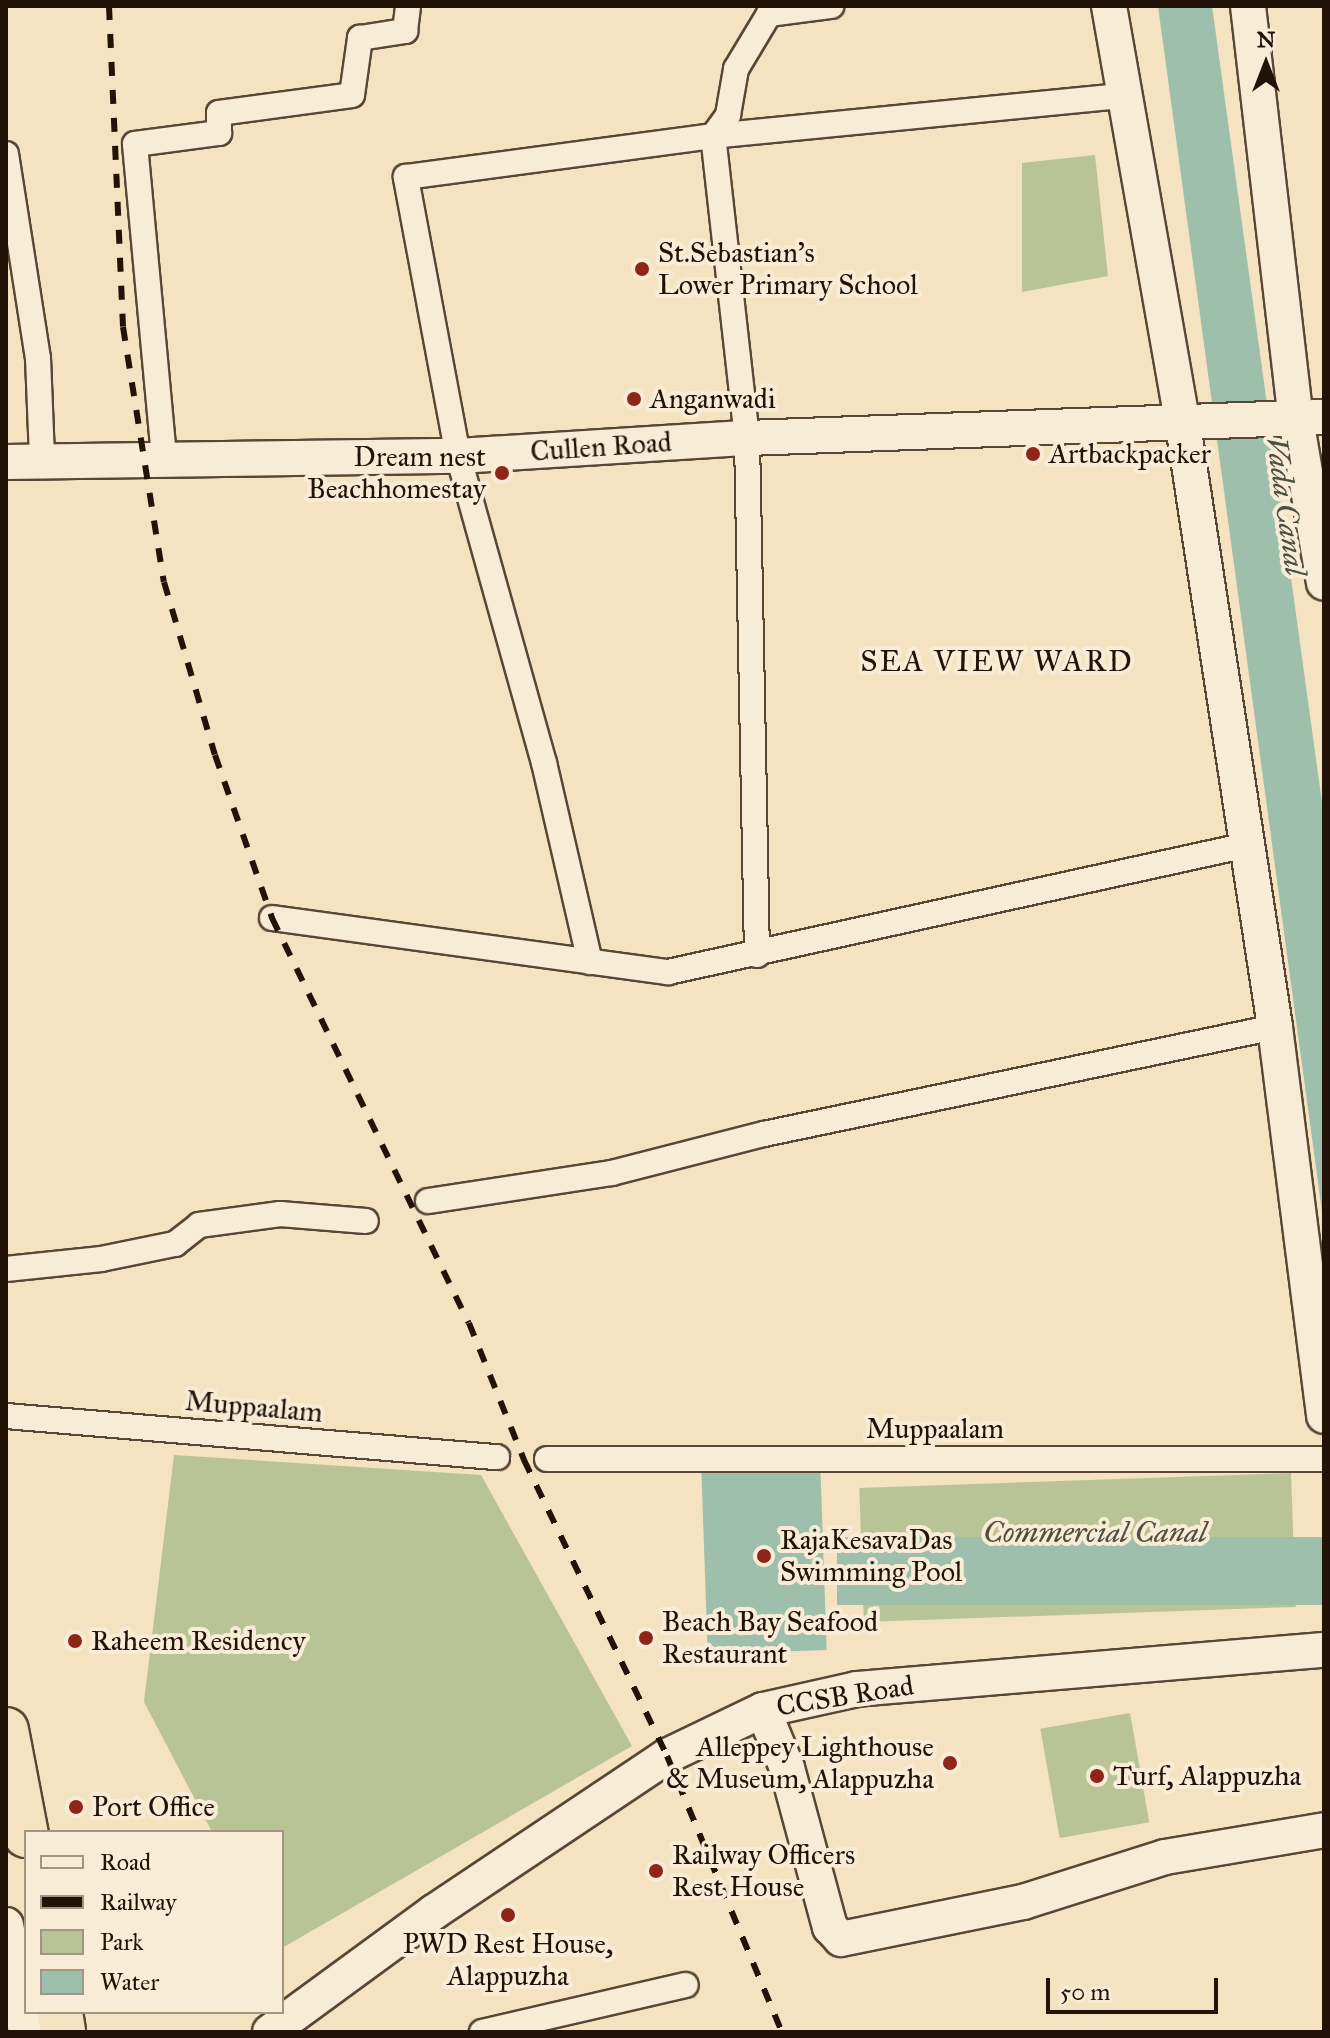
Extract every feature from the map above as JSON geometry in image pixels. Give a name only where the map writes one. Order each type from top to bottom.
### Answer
[{"type":"highway","points":[[6,1730],[25,1830]]},
{"type":"main road","points":[[1109,6],[1190,425],[1275,1027],[1324,1416]]},
{"type":"main road","points":[[1248,6],[1324,583]]},
{"type":"main road","name":"Cullen Road","points":[[6,462],[164,457],[458,456],[747,438],[1190,425],[1304,418]]},
{"type":"main road","name":"CCSB Road","points":[[270,2032],[434,1912],[667,1756],[763,1710],[857,1689],[1324,1650]]},
{"type":"main road","points":[[763,1710],[787,1768],[830,1927],[841,1939],[1023,1902],[1165,1857],[1324,1830]]},
{"type":"main road","points":[[6,1925],[26,2032]]},
{"type":"street","points":[[164,457],[135,144],[219,133],[219,113],[352,95],[360,38],[405,31],[408,6]]},
{"type":"street","points":[[757,955],[747,438],[713,136],[728,115],[736,69],[767,17],[831,6]]},
{"type":"street","points":[[590,962],[529,704],[458,456],[406,177],[713,136],[1124,96]]},
{"type":"street","points":[[6,154],[38,358],[42,459]]},
{"type":"street","points":[[272,918],[668,972],[757,955],[1247,845]]},
{"type":"street","points":[[428,1201],[612,1173],[764,1134],[1275,1027]]},
{"type":"street","points":[[6,1269],[101,1259],[175,1244],[199,1225],[280,1214],[366,1221]]},
{"type":"street","name":"Muppaalam","points":[[6,1416],[497,1457]]},
{"type":"street","name":"Muppaalam","points":[[547,1459],[1324,1459]]},
{"type":"street","points":[[482,2032],[686,1985]]},
{"type":"green space","points":[[1095,155],[1108,276],[1022,292],[1022,163]]},
{"type":"green space","points":[[174,1455],[481,1475],[632,1746],[284,1947],[284,1830],[211,1830],[144,1702]]},
{"type":"green space","points":[[1291,1473],[1296,1607],[864,1622],[859,1488]]},
{"type":"green space","name":"Turf, Alappuzha","points":[[1130,1713],[1149,1822],[1060,1838],[1040,1729]]},
{"type":"water","points":[[1158,6],[1212,6],[1324,817],[1324,1226]]},
{"type":"water","name":"RajaKesavaDas Swimming Pool","points":[[820,1458],[827,1650],[708,1654],[701,1462]]},
{"type":"water","points":[[837,1537],[1324,1537],[1324,1605],[837,1605]]},
{"type":"railway","points":[[109,6],[123,327],[164,582],[215,755],[272,918],[469,1323],[524,1460],[667,1756],[782,2032]]},
{"type":"place","name":"St.Sebastian's Lower Primary School","points":[[642,269]]},
{"type":"place","name":"Anganwadi","points":[[634,399]]},
{"type":"place","name":"Artbackpacker","points":[[1033,454]]},
{"type":"place","name":"Dream nest Beachhomestay","points":[[502,473]]},
{"type":"place","name":"RajaKesavaDas Swimming Pool","points":[[764,1556]]},
{"type":"place","name":"Beach Bay Seafood Restaurant","points":[[646,1638]]},
{"type":"place","name":"Raheem Residency","points":[[75,1641]]},
{"type":"place","name":"Alleppey Lighthouse & Museum, Alappuzha","points":[[950,1763]]},
{"type":"place","name":"Turf, Alappuzha","points":[[1097,1776]]},
{"type":"place","name":"Port Office","points":[[76,1807]]},
{"type":"place","name":"Railway Officers Rest House","points":[[656,1871]]},
{"type":"place","name":"PWD Rest House, Alappuzha","points":[[508,1915]]},
{"type":"district","name":"SEA VIEW WARD","points":[[997,661]]},
{"type":"water label","name":"Vada Canal","points":[[1286,506]]},
{"type":"water label","name":"Commercial Canal","points":[[1095,1532]]}]
